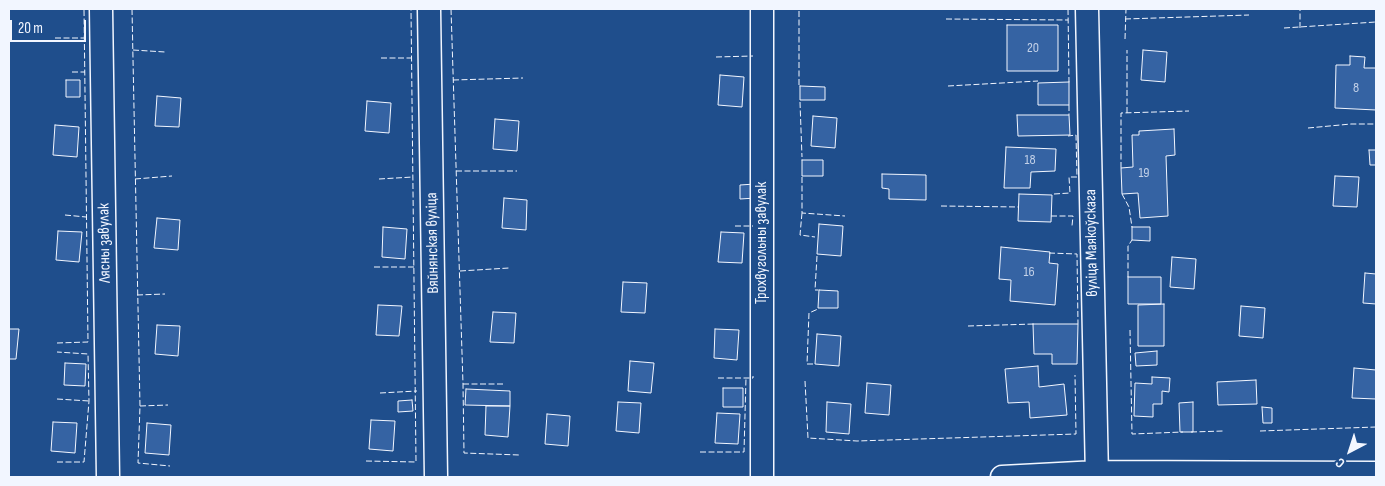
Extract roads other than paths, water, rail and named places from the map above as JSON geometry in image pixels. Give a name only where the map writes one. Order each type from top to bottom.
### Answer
[{"type":"street","name":"Лясны завулак","points":[[101,9],[108,477]]},
{"type":"street","name":"Вяйнянская вуліца","points":[[429,9],[436,477]]},
{"type":"street","name":"Трохвугольны завулак","points":[[762,9],[762,477]]},
{"type":"street","name":"вуліца Маякоўскага","points":[[1087,9],[1097,475]]},
{"type":"street","points":[[1002,477],[1376,473]]}]
